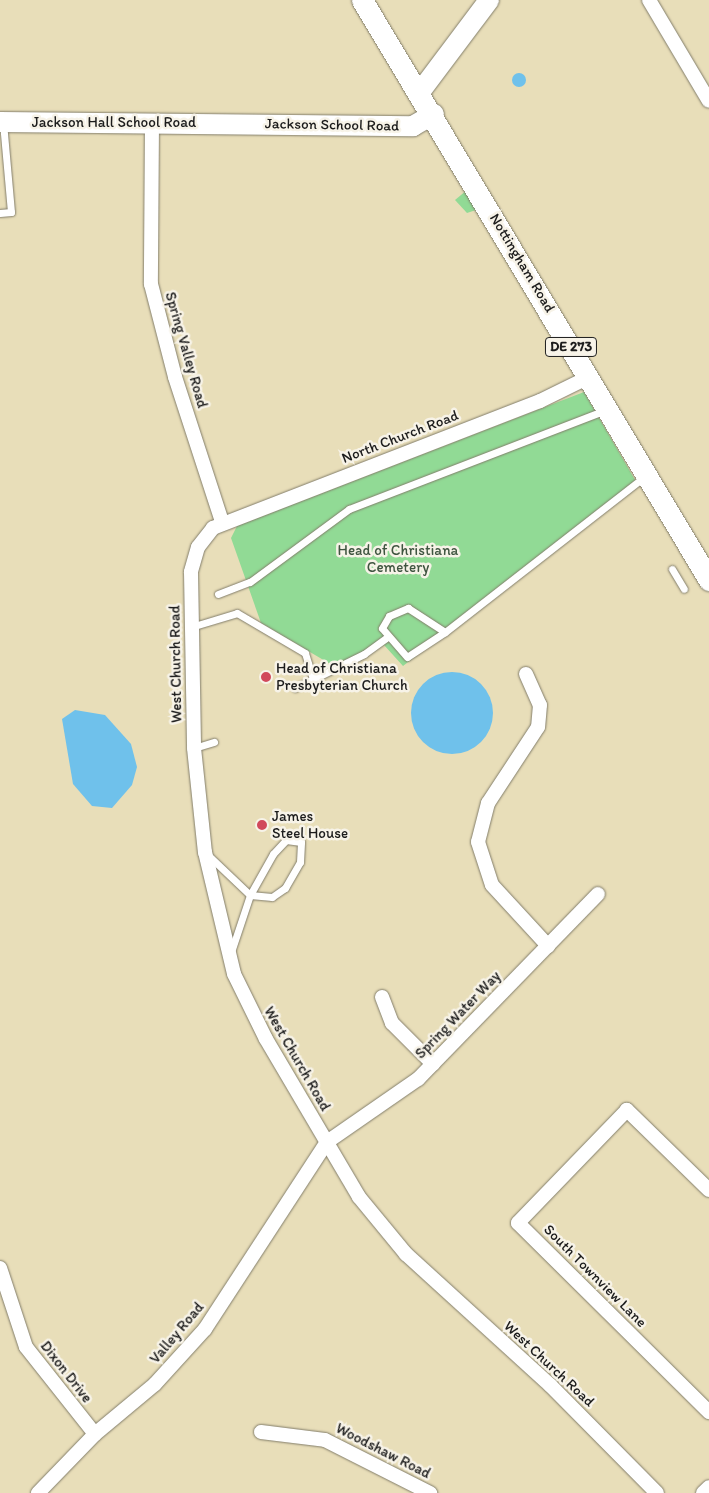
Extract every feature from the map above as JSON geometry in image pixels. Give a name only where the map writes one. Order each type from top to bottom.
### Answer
[{"type":"main road","name":"Nottingham Road","points":[[362,0],[434,114],[709,580]]},
{"type":"street","points":[[420,92],[489,0]]},
{"type":"street","points":[[649,0],[709,101]]},
{"type":"street","name":"Jackson School Road","points":[[228,123],[413,126],[434,114]]},
{"type":"street","name":"Jackson Hall School Road","points":[[2,122],[228,123]]},
{"type":"street","name":"Spring Valley Road","points":[[152,122],[151,284],[175,377],[222,522]]},
{"type":"street","name":"North Church Road","points":[[222,522],[531,404],[589,377]]},
{"type":"street","name":"West Church Road","points":[[222,522],[207,534],[195,554],[190,627],[194,748],[205,852],[229,959],[258,1024],[366,1209],[392,1240],[550,1384],[657,1493]]},
{"type":"street","points":[[526,674],[540,705],[538,727],[488,803],[478,842],[492,885],[548,946]]},
{"type":"street","name":"Spring Water Way","points":[[327,1142],[404,1091],[433,1064],[598,894]]},
{"type":"street","points":[[382,997],[392,1023],[433,1064]]},
{"type":"street","name":"South Townview Lane","points":[[709,1190],[627,1110],[518,1223],[709,1412]]},
{"type":"street","name":"Valley Road","points":[[38,1493],[95,1434],[155,1384],[205,1329],[327,1142]]},
{"type":"street","name":"Dixon Drive","points":[[0,1268],[26,1348],[95,1434]]},
{"type":"street","name":"Woodshaw Road","points":[[261,1432],[325,1440],[430,1493]]},
{"type":"street","points":[[703,1493],[709,1487]]},
{"type":"lane","points":[[0,212],[11,212],[2,122]]},
{"type":"lane","points":[[218,594],[250,582],[349,509],[608,409]]},
{"type":"lane","points":[[445,632],[402,608],[384,622],[386,638],[407,657],[445,632],[647,476]]},
{"type":"lane","points":[[672,569],[684,589]]},
{"type":"lane","points":[[190,627],[237,613],[305,653],[313,679]]},
{"type":"lane","points":[[295,688],[386,638]]},
{"type":"lane","points":[[194,748],[214,742]]},
{"type":"lane","points":[[205,852],[250,895],[272,897],[285,888],[300,862],[301,842],[286,840],[250,895],[229,959]]},
{"type":"green space","points":[[467,190],[479,209],[467,213],[455,200]]},
{"type":"green space","name":"Head of Christiana Cemetery","points":[[584,392],[638,485],[403,666],[384,645],[342,671],[261,623],[231,538],[237,526]]},
{"type":"water","points":[[519,73],[524,75],[526,80],[524,85],[519,87],[514,85],[512,80],[514,75]]},
{"type":"water","points":[[452,672],[468,675],[481,684],[490,697],[493,713],[490,729],[481,742],[468,751],[452,754],[436,751],[423,742],[414,729],[411,713],[414,697],[423,684],[436,675]]},
{"type":"water","points":[[75,710],[105,715],[131,744],[137,767],[132,785],[112,808],[92,806],[73,784],[62,719]]},
{"type":"place","name":"Head of Christiana Presbyterian Church","points":[[266,677]]},
{"type":"place","name":"James Steel House","points":[[262,825]]}]
